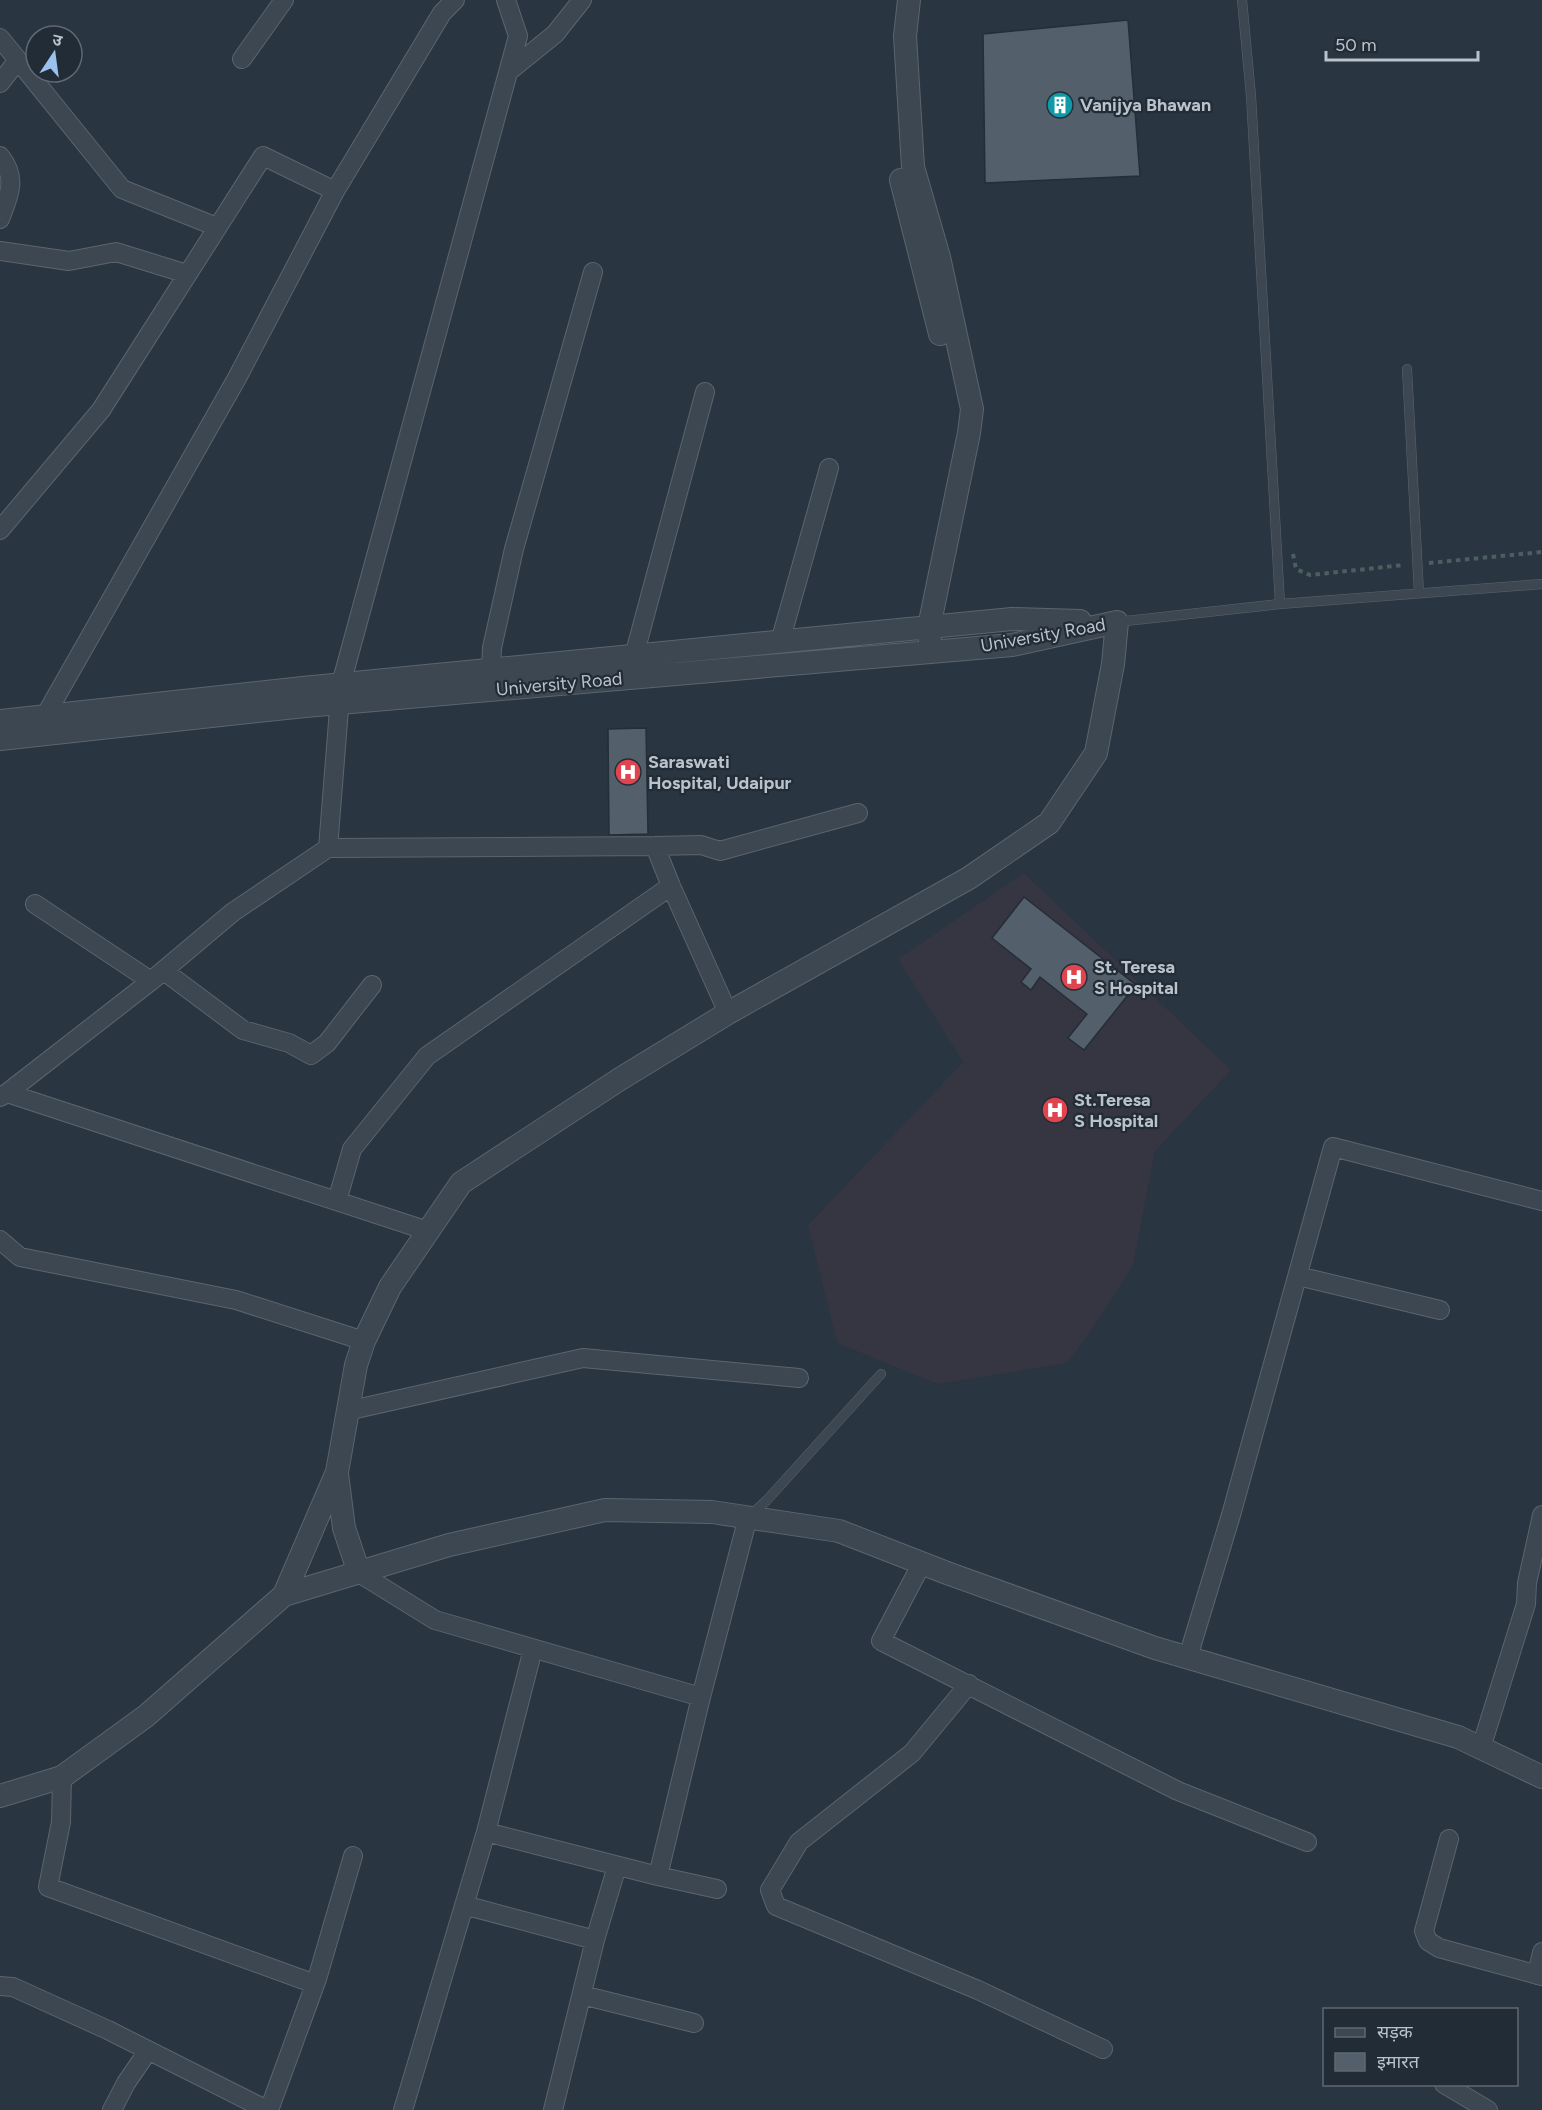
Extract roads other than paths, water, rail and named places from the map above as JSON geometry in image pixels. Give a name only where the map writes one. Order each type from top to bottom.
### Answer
[{"type":"street","points":[[242,59],[284,0]]},
{"type":"street","points":[[45,716],[231,388],[335,191],[442,13],[455,0]]},
{"type":"street","points":[[328,848],[340,693],[518,36],[506,0]]},
{"type":"street","points":[[508,72],[555,34],[582,0]]},
{"type":"street","points":[[893,0],[891,31],[900,175],[958,405],[969,433]]},
{"type":"street","points":[[909,0],[905,36],[913,167],[939,256],[972,409],[969,433],[928,627],[930,652]]},
{"type":"street","points":[[0,38],[122,189],[217,227]]},
{"type":"street","points":[[0,83],[18,60]]},
{"type":"street","points":[[0,156],[7,164],[12,186],[0,219]]},
{"type":"street","points":[[0,530],[101,410],[263,156],[335,191]]},
{"type":"street","points":[[0,251],[69,261],[116,252],[187,274]]},
{"type":"street","points":[[491,670],[492,648],[514,549],[592,272]]},
{"type":"street","points":[[634,656],[705,392]]},
{"type":"street","points":[[780,642],[829,468]]},
{"type":"street","name":"University Road","points":[[0,739],[491,670],[1012,619],[1117,622]]},
{"type":"street","points":[[284,1595],[337,1472],[356,1365],[364,1341],[390,1287],[461,1183],[620,1079],[729,1013],[969,878],[1049,823],[1096,753],[1113,664],[1117,622]]},
{"type":"street","name":"University Road","points":[[0,720],[1012,645],[1117,622]]},
{"type":"street","points":[[4,1095],[157,976],[233,912],[328,848],[701,845],[720,851],[858,813]]},
{"type":"street","points":[[655,846],[670,886],[729,1013]]},
{"type":"street","points":[[337,1201],[352,1149],[427,1056],[670,886]]},
{"type":"street","points":[[35,904],[243,1030],[289,1043],[311,1055],[327,1043],[372,985]]},
{"type":"street","points":[[4,1095],[428,1231]]},
{"type":"street","points":[[1188,1657],[1231,1515],[1333,1147],[1542,1201]]},
{"type":"street","points":[[0,1240],[20,1257],[236,1300],[364,1341]]},
{"type":"street","points":[[1298,1276],[1440,1310]]},
{"type":"street","points":[[347,1411],[582,1358],[799,1378]]},
{"type":"street","points":[[337,1472],[344,1527],[359,1573],[435,1620],[701,1697]]},
{"type":"street","points":[[0,1796],[62,1777],[146,1716],[284,1595],[448,1545],[604,1510],[712,1512],[839,1531],[1155,1648],[1458,1737],[1542,1777]]},
{"type":"street","points":[[1481,1748],[1526,1605],[1535,1585],[1542,1515]]},
{"type":"street","points":[[658,1876],[701,1697],[748,1517]]},
{"type":"street","points":[[922,1563],[881,1641],[969,1683],[1178,1791],[1307,1842]]},
{"type":"street","points":[[403,2110],[486,1832],[533,1649]]},
{"type":"street","points":[[969,1683],[912,1752],[799,1842],[770,1890],[776,1906],[978,1990],[1103,2049]]},
{"type":"street","points":[[62,1777],[61,1822],[48,1887],[315,1984]]},
{"type":"street","points":[[486,1832],[717,1889]]},
{"type":"street","points":[[1449,1839],[1424,1931],[1428,1941],[1439,1948],[1540,1976],[1542,1952]]},
{"type":"street","points":[[0,1986],[13,1987],[108,2030],[268,2110],[315,1984],[353,1856]]},
{"type":"street","points":[[553,2110],[595,1940],[617,1866]]},
{"type":"street","points":[[464,1905],[595,1940]]},
{"type":"street","points":[[582,1995],[694,2023]]},
{"type":"street","points":[[112,2110],[126,2083],[148,2051]]},
{"type":"street","points":[[1446,2086],[1488,2110]]},
{"type":"lane","points":[[1242,0],[1251,96],[1280,604]]},
{"type":"lane","points":[[1407,369],[1419,593]]},
{"type":"lane","name":"University Road","points":[[1117,622],[1280,604],[1542,584]]},
{"type":"lane","points":[[748,1517],[767,1500],[881,1374]]},
{"type":"place","name":"Vanijya Bhawan","points":[[1060,105]]},
{"type":"place","name":"Saraswati Hospital, Udaipur","points":[[628,772]]},
{"type":"place","name":"St. Teresa S Hospital","points":[[1074,977]]},
{"type":"place","name":"St.Teresa S Hospital","points":[[1055,1110]]}]
